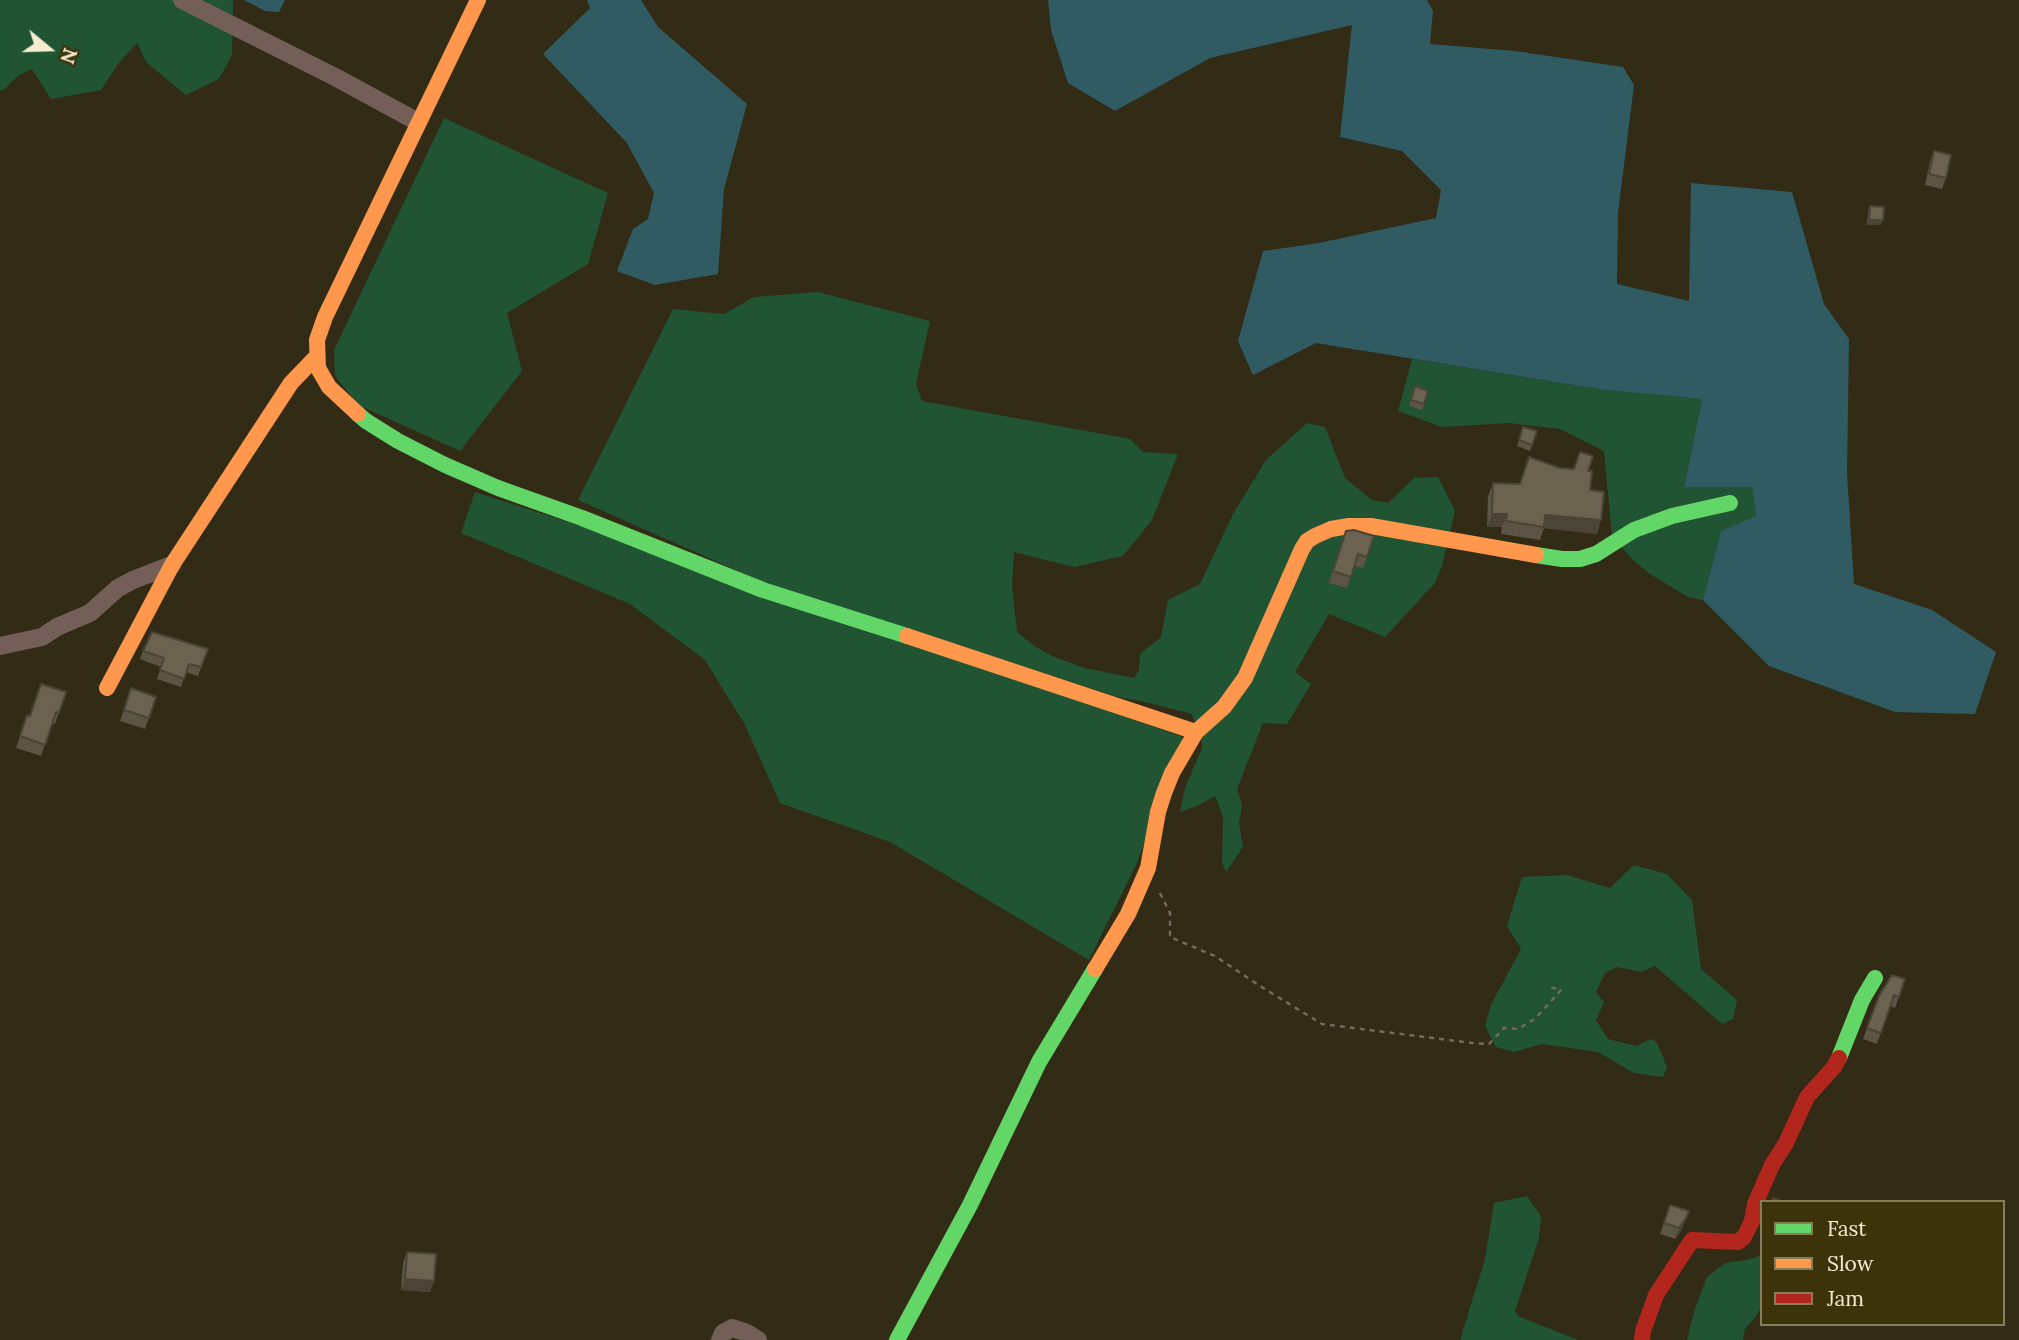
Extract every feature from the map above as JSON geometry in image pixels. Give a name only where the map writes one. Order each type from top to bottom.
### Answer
[{"type":"street","points":[[182,0],[418,122]]},
{"type":"street","points":[[478,0],[325,317],[317,340],[316,357],[318,368],[329,387],[366,421],[421,453],[498,488],[582,518],[763,590],[1196,732]]},
{"type":"street","points":[[107,688],[173,565],[291,383],[316,357]]},
{"type":"street","points":[[897,1340],[970,1205],[1039,1062],[1128,914],[1148,867],[1158,812],[1172,773],[1196,732],[1224,707],[1245,678],[1307,541],[1331,529],[1371,526],[1538,555],[1580,559],[1596,554],[1634,530],[1672,516],[1730,503]]},
{"type":"street","points":[[0,646],[42,637],[57,627],[90,614],[118,588],[132,580],[173,565]]},
{"type":"street","points":[[1642,1340],[1656,1296],[1692,1241],[1738,1242],[1744,1237],[1772,1165],[1786,1143],[1807,1097],[1833,1067],[1842,1051],[1862,1000],[1875,978]]},
{"type":"street","points":[[720,1340],[723,1333],[732,1328],[746,1332],[758,1340]]},
{"type":"path","points":[[1148,867],[1170,913],[1170,937],[1215,956],[1322,1024],[1489,1044],[1504,1028],[1518,1028],[1536,1018],[1561,990],[1546,986]]},
{"type":"green space","points":[[0,0],[233,0],[232,55],[219,79],[186,95],[146,62],[137,43],[118,64],[101,90],[51,99],[32,69],[19,75],[2,91]]},
{"type":"green space","points":[[444,118],[608,193],[588,264],[507,313],[522,371],[460,451],[358,405],[335,376],[334,350]]},
{"type":"green space","points":[[818,292],[930,321],[916,384],[922,401],[1130,439],[1143,452],[1178,454],[1152,520],[1123,556],[1074,567],[1014,552],[1012,586],[1017,632],[1054,657],[1085,668],[1134,678],[1139,670],[1140,654],[1161,637],[1168,600],[1200,584],[1233,514],[1266,460],[1307,423],[1325,427],[1345,478],[1372,500],[1388,503],[1414,478],[1438,477],[1455,511],[1442,566],[1435,583],[1385,637],[1329,614],[1295,672],[1311,684],[1287,724],[1263,723],[1237,789],[1242,805],[1239,823],[1243,847],[1226,872],[1222,863],[1223,817],[1215,796],[1180,812],[1185,788],[1203,746],[1192,714],[1118,697],[765,583],[578,500],[673,309],[724,314],[754,297]]},
{"type":"green space","points":[[1412,359],[1604,390],[1702,399],[1684,486],[1752,487],[1756,517],[1721,531],[1703,600],[1688,597],[1650,574],[1632,559],[1612,536],[1604,451],[1560,429],[1509,423],[1442,427],[1398,411]]},
{"type":"green space","points":[[475,492],[581,526],[1183,737],[1137,863],[1089,960],[890,842],[780,803],[745,725],[705,660],[630,604],[461,533]]},
{"type":"green space","points":[[1634,865],[1667,874],[1692,900],[1701,969],[1737,1000],[1733,1019],[1722,1024],[1655,966],[1641,972],[1617,967],[1605,973],[1596,992],[1604,1002],[1596,1020],[1608,1039],[1636,1046],[1651,1039],[1657,1043],[1667,1067],[1663,1077],[1634,1073],[1598,1052],[1542,1044],[1514,1052],[1496,1047],[1485,1026],[1491,1005],[1521,949],[1507,926],[1522,877],[1567,875],[1610,888]]},
{"type":"green space","points":[[1527,1196],[1541,1216],[1539,1238],[1515,1311],[1518,1316],[1578,1340],[1460,1340],[1485,1259],[1494,1203]]},
{"type":"green space","points":[[1760,1256],[1760,1309],[1745,1329],[1743,1340],[1687,1340],[1707,1277],[1725,1263]]},
{"type":"water","points":[[244,0],[285,0],[279,12],[265,11]]},
{"type":"water","points":[[587,0],[641,0],[658,27],[747,104],[724,189],[718,274],[655,285],[617,271],[633,229],[648,219],[654,193],[627,143],[543,54],[590,8]]},
{"type":"water","points":[[1048,0],[1427,0],[1433,11],[1430,44],[1515,51],[1623,67],[1634,85],[1618,213],[1617,284],[1689,301],[1691,183],[1792,192],[1824,304],[1849,339],[1847,473],[1854,584],[1932,610],[1996,652],[1975,714],[1895,712],[1769,666],[1703,600],[1721,531],[1756,516],[1752,487],[1684,487],[1702,399],[1604,390],[1316,343],[1253,375],[1238,341],[1263,251],[1319,243],[1436,218],[1441,190],[1402,151],[1340,137],[1352,25],[1210,58],[1115,111],[1068,83],[1051,30]]},
{"type":"building","points":[[1934,151],[1951,155],[1946,178],[1929,174]]},
{"type":"building","points":[[1870,206],[1884,207],[1883,220],[1869,220]]},
{"type":"building","points":[[1415,386],[1428,391],[1424,404],[1411,400]]},
{"type":"building","points":[[1523,427],[1537,431],[1532,445],[1519,440]]},
{"type":"building","points":[[1580,452],[1593,456],[1588,471],[1592,471],[1590,490],[1604,492],[1601,520],[1545,515],[1544,527],[1506,521],[1507,514],[1492,514],[1493,483],[1520,484],[1529,457],[1560,468],[1574,469]]},
{"type":"building","points":[[1354,530],[1374,536],[1367,557],[1358,554],[1351,577],[1333,571],[1346,531]]},
{"type":"building","points":[[152,632],[208,649],[201,667],[189,664],[184,679],[160,670],[164,658],[143,651]]},
{"type":"building","points":[[41,684],[66,692],[45,745],[20,736]]},
{"type":"building","points":[[131,688],[156,697],[149,718],[124,710]]},
{"type":"building","points":[[1892,975],[1905,979],[1899,997],[1894,995],[1881,1033],[1867,1028],[1879,996]]},
{"type":"building","points":[[1670,1205],[1689,1211],[1679,1228],[1664,1223]]},
{"type":"building","points":[[407,1252],[436,1254],[434,1281],[405,1279]]},
{"type":"traffic: fast","points":[[358,414],[398,441],[498,488],[582,518],[763,590],[907,636]]},
{"type":"traffic: fast","points":[[1536,555],[1580,559],[1596,554],[1634,530],[1672,516],[1730,503]]},
{"type":"traffic: fast","points":[[897,1340],[970,1205],[1039,1062],[1095,969]]},
{"type":"traffic: fast","points":[[1839,1058],[1862,1000],[1875,978]]},
{"type":"traffic: slow","points":[[358,414],[329,387],[318,368],[317,340],[325,317],[478,0]]},
{"type":"traffic: slow","points":[[107,688],[172,565],[291,383],[316,357]]},
{"type":"traffic: slow","points":[[1196,732],[1224,707],[1245,678],[1302,549],[1307,541],[1315,536],[1331,529],[1371,526],[1536,555]]},
{"type":"traffic: slow","points":[[907,636],[1196,732],[1172,773],[1164,793],[1148,868],[1128,914],[1095,969]]},
{"type":"traffic: jam","points":[[1642,1340],[1656,1295],[1692,1240],[1738,1242],[1744,1237],[1772,1165],[1786,1143],[1807,1097],[1839,1058]]}]
